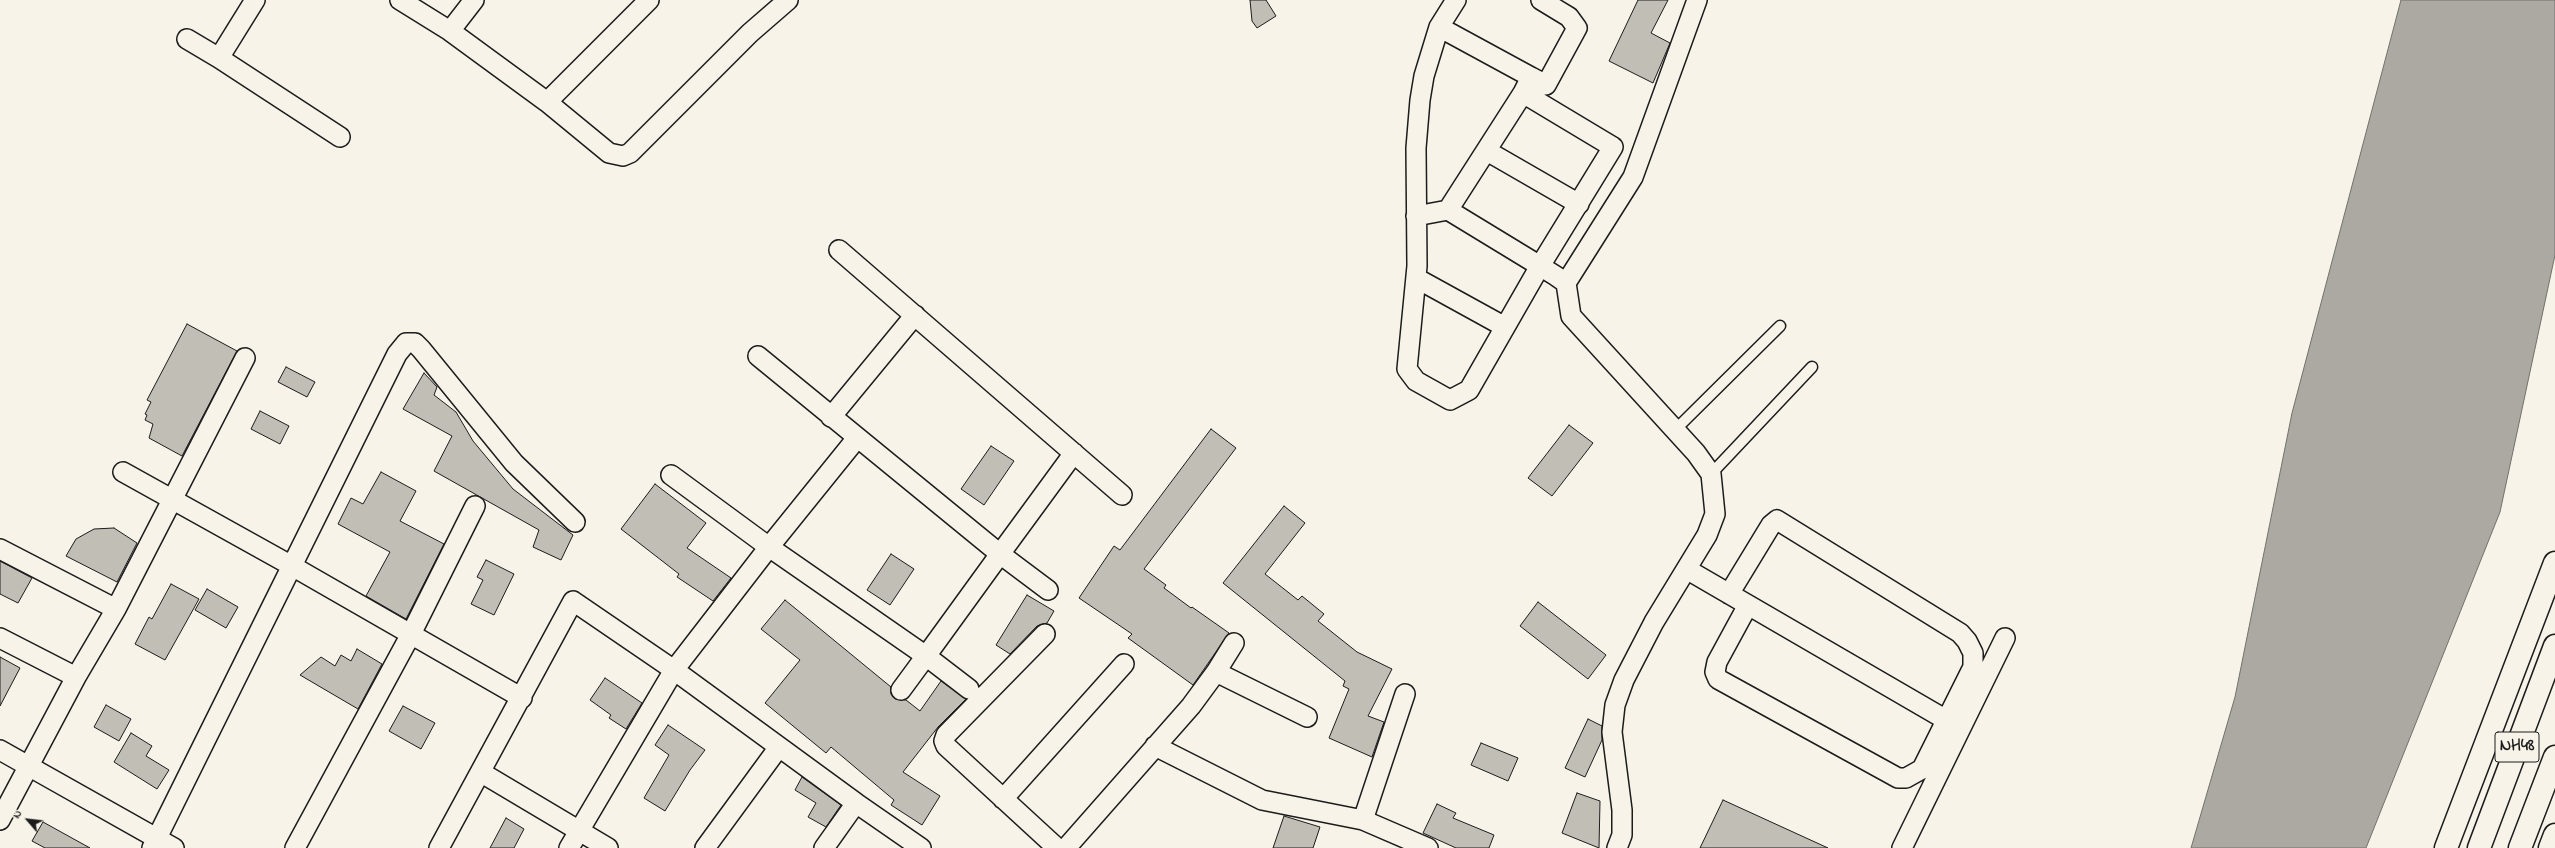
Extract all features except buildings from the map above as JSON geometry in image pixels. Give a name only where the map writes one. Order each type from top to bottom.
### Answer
[{"type":"main road","points":[[2446,848],[2555,563]]},
{"type":"main road","name":"NH48","points":[[2479,848],[2555,646]]},
{"type":"main road","name":"NH48","points":[[2520,848],[2555,757]]},
{"type":"main road","points":[[2550,848],[2555,835]]},
{"type":"street","points":[[219,58],[255,0]]},
{"type":"street","points":[[400,0],[450,30],[547,102],[609,153],[623,156],[630,153],[750,33],[788,0]]},
{"type":"street","points":[[450,30],[474,0]]},
{"type":"street","points":[[547,102],[649,0]]},
{"type":"street","points":[[1456,0],[1439,27],[1424,76],[1420,100],[1416,148],[1416,278],[1407,369],[1416,381],[1450,400],[1469,390],[1540,266],[1613,147]]},
{"type":"street","points":[[1527,85],[1546,85],[1577,28],[1569,17],[1541,0]]},
{"type":"street","points":[[1617,848],[1622,835],[1622,810],[1612,732],[1615,705],[1624,680],[1654,622],[1688,570],[1707,535],[1715,514],[1711,474],[1675,430],[1571,316],[1566,282],[1636,169],[1697,0]]},
{"type":"street","points":[[1439,27],[1527,85],[1613,147],[1636,169]]},
{"type":"street","points":[[187,39],[219,58],[340,137]]},
{"type":"street","points":[[1448,210],[1487,151],[1527,85]]},
{"type":"street","points":[[1487,151],[1579,204]]},
{"type":"street","points":[[1416,216],[1448,210],[1566,282]]},
{"type":"street","points":[[839,250],[1122,495]]},
{"type":"street","points":[[1416,278],[1505,326]]},
{"type":"street","points":[[831,417],[915,315]]},
{"type":"street","points":[[155,843],[397,354],[406,343],[415,343],[421,349],[514,463],[575,522]]},
{"type":"street","points":[[758,356],[1000,554],[1048,590]]},
{"type":"street","points":[[0,820],[76,677],[116,609],[246,358]]},
{"type":"street","points":[[568,848],[674,670],[769,547],[857,438]]},
{"type":"street","points":[[902,690],[1074,453]]},
{"type":"street","points":[[123,472],[171,501],[292,566],[522,698]]},
{"type":"street","points":[[671,475],[769,547],[926,656],[969,688]]},
{"type":"street","points":[[294,848],[411,634],[475,506]]},
{"type":"street","points":[[1729,594],[1771,525],[1777,520],[1785,522],[1960,633],[1967,641],[1973,653],[1974,667],[1948,721],[1922,769],[1906,778],[1898,778],[1723,683],[1715,672],[1717,662],[1748,605]]},
{"type":"street","points":[[0,549],[116,609]]},
{"type":"street","points":[[1688,570],[1948,721]]},
{"type":"street","points":[[439,848],[482,773],[573,601],[674,670],[856,803],[922,848]]},
{"type":"street","points":[[1045,634],[946,735],[944,741],[946,746],[1057,848]]},
{"type":"street","points":[[0,638],[76,677]]},
{"type":"street","points":[[1902,848],[2005,638]]},
{"type":"street","points":[[1066,848],[1191,706],[1216,672],[1234,643]]},
{"type":"street","points":[[1003,799],[1124,664]]},
{"type":"street","points":[[1216,672],[1307,717]]},
{"type":"street","points":[[1363,820],[1405,694]]},
{"type":"street","points":[[1155,746],[1262,800],[1363,820],[1428,848]]},
{"type":"street","points":[[705,848],[779,747]]},
{"type":"street","points":[[0,750],[29,766],[155,843],[174,848]]},
{"type":"street","points":[[482,773],[608,848]]},
{"type":"street","points":[[824,848],[856,803]]},
{"type":"lane","points":[[1675,430],[1780,326]]},
{"type":"lane","points":[[1711,474],[1812,367]]},
{"type":"shaded area","points":[[2401,0],[2555,0],[2555,255],[2500,512],[2366,848],[2191,848],[2235,697],[2292,413]]}]
